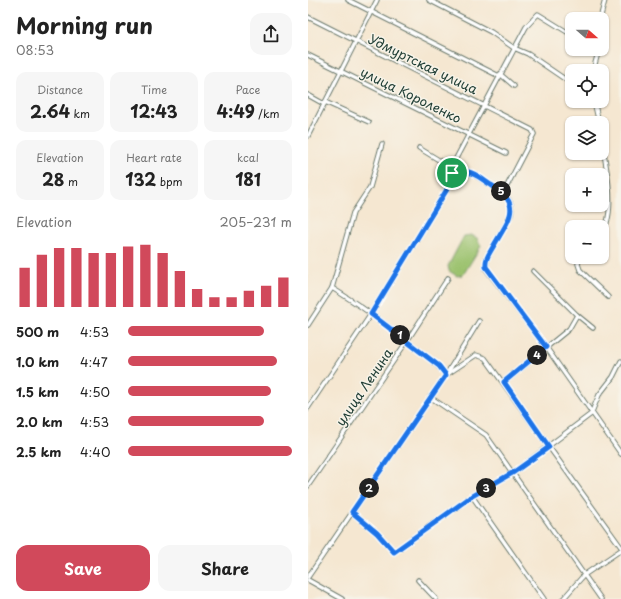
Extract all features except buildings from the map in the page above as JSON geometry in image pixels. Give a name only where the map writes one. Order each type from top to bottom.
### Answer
[{"type":"street","points":[[348,0],[500,75],[514,86]]},
{"type":"street","points":[[308,136],[377,0]]},
{"type":"street","points":[[429,0],[491,32],[514,48],[528,54],[565,79]]},
{"type":"street","points":[[602,12],[605,0]]},
{"type":"street","points":[[308,408],[371,314],[449,186],[452,168],[468,134],[526,27],[538,14],[565,31]]},
{"type":"street","name":"Удмуртская улица","points":[[308,17],[355,43],[484,105],[532,130],[534,134],[507,186],[498,189]]},
{"type":"street","name":"улица Короленко","points":[[308,55],[506,153]]},
{"type":"street","points":[[308,95],[369,122]]},
{"type":"street","points":[[308,325],[310,318],[332,288],[354,214],[370,187],[382,144]]},
{"type":"street","points":[[419,148],[452,168]]},
{"type":"street","points":[[604,160],[610,209],[608,220]]},
{"type":"street","points":[[452,173],[467,171],[498,189],[509,199],[512,212],[487,258],[486,269],[546,347],[591,414],[621,454]]},
{"type":"street","points":[[578,264],[580,270],[608,297]]},
{"type":"street","points":[[533,271],[577,316],[593,328]]},
{"type":"street","name":"улица Ленина","points":[[308,486],[448,278]]},
{"type":"street","points":[[332,288],[371,314],[407,341],[439,366],[446,375]]},
{"type":"street","points":[[504,382],[571,327],[577,316]]},
{"type":"street","points":[[308,577],[446,375],[479,321]]},
{"type":"street","points":[[446,375],[474,356],[481,355],[504,382],[621,548],[584,575],[563,599]]},
{"type":"street","points":[[352,512],[377,533],[394,552],[472,496],[514,472],[591,414],[599,395],[619,369],[621,361]]},
{"type":"street","points":[[430,397],[483,432],[514,472],[602,599]]},
{"type":"street","points":[[472,496],[544,599]]},
{"type":"street","points":[[308,580],[342,599]]},
{"type":"street","points":[[418,580],[436,599]]},
{"type":"green space","points":[[471,235],[477,238],[481,246],[463,275],[457,276],[449,271],[448,266],[464,236]]},
{"type":"route","points":[[467,171],[503,192],[509,199],[512,212],[487,258],[486,269],[546,347],[504,382],[549,447],[514,472],[472,496],[394,552],[377,533],[352,512],[446,375],[439,366],[371,314],[449,186],[452,173],[467,171]]}]
